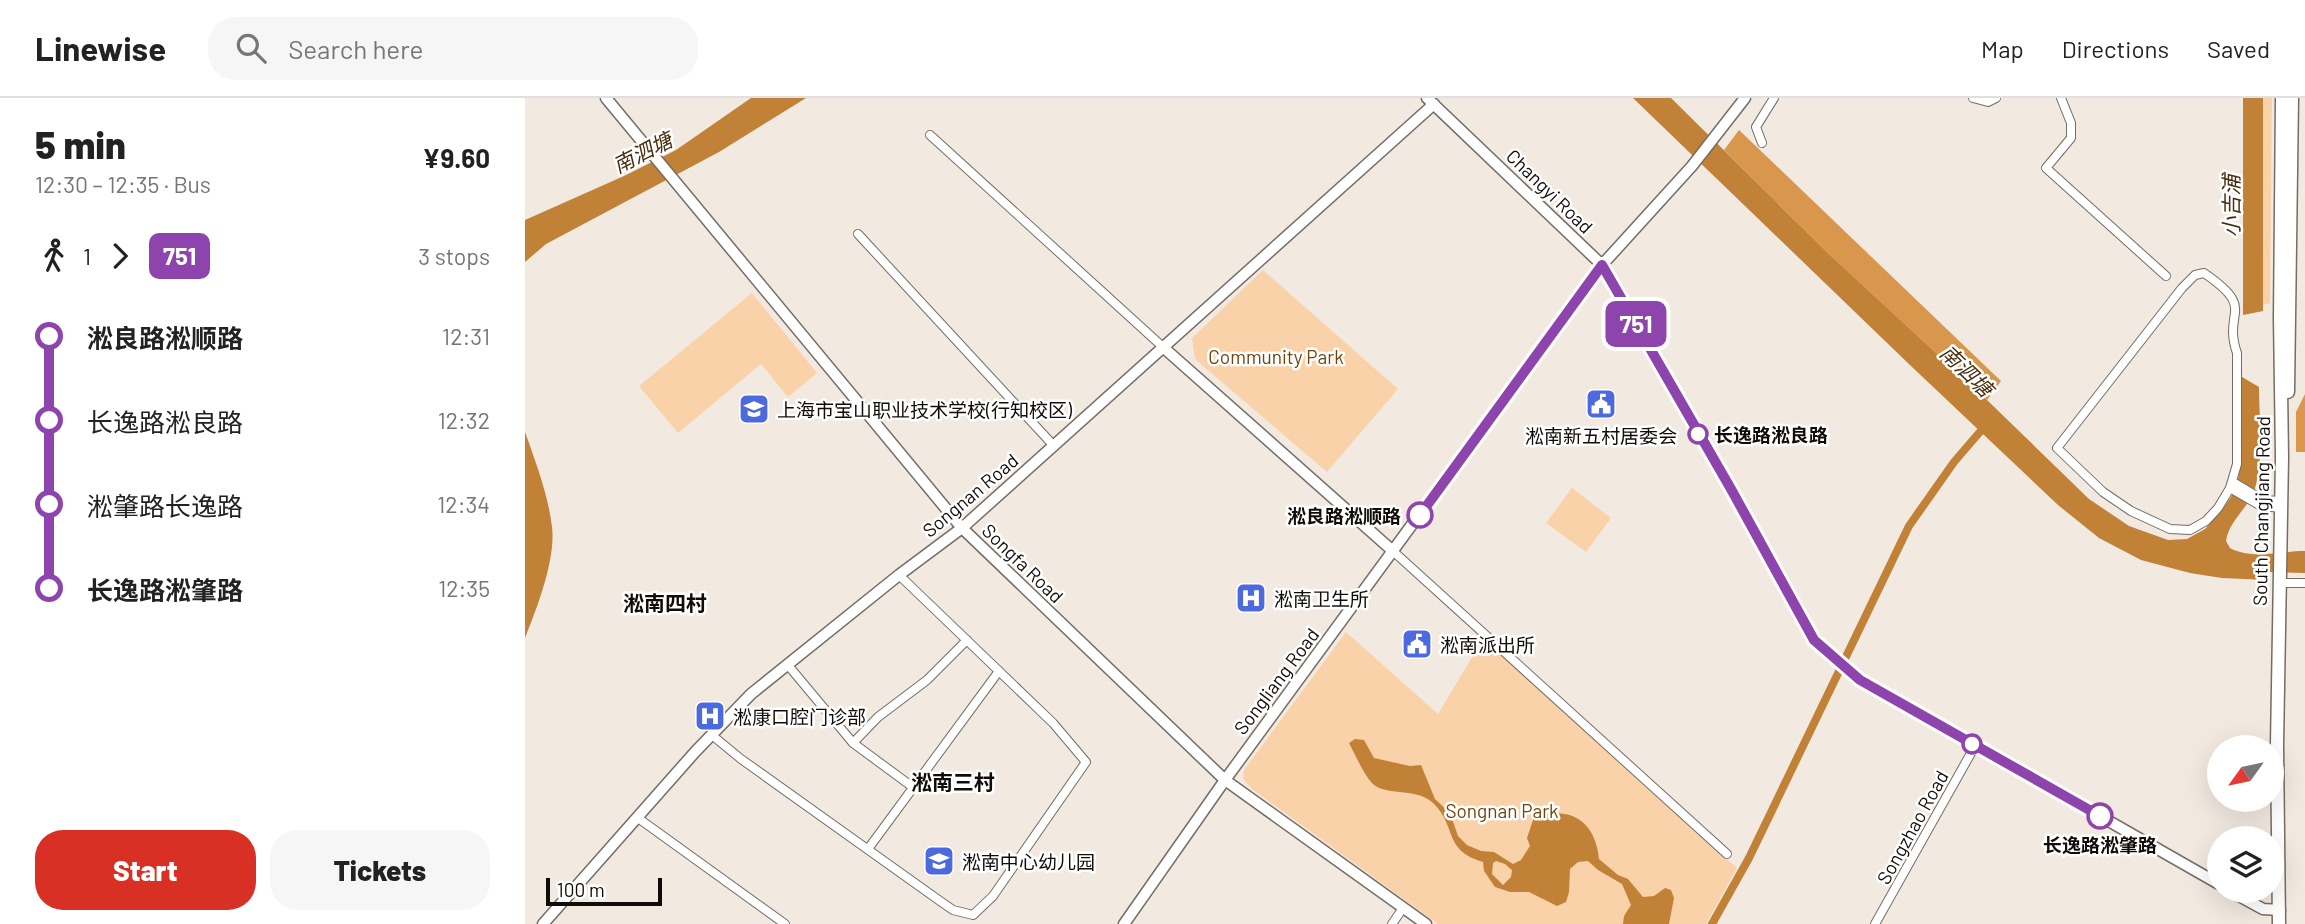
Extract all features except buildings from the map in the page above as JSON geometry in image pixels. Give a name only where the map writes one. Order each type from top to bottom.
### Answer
[{"type":"main road","name":"South Changjiang Road","points":[[2279,924],[2277,745],[2282,437],[2282,98]]},
{"type":"main road","points":[[2282,437],[2289,380],[2293,98]]},
{"type":"street","name":"Songfa Road","points":[[606,98],[962,528],[1225,780],[1426,924]]},
{"type":"street","name":"Songliang Road","points":[[1124,924],[1225,780],[1602,265],[1692,166],[1745,98]]},
{"type":"street","points":[[1762,143],[1756,127],[1774,98]]},
{"type":"street","points":[[1973,98],[1988,102],[1996,98]]},
{"type":"street","points":[[2061,98],[2071,123],[2071,138],[2046,168],[2166,276]]},
{"type":"street","name":"Changyi Road","points":[[1430,101],[1602,265],[1814,640],[1828,654],[1851,672],[1975,746],[2207,877]]},
{"type":"street","name":"Songnan Road","points":[[543,924],[695,752],[751,694],[962,528],[1164,348],[1430,101]]},
{"type":"street","points":[[930,135],[1727,854]]},
{"type":"street","points":[[858,234],[1054,446]]},
{"type":"street","points":[[2204,273],[2233,297],[2237,310],[2233,342],[2237,354],[2235,487],[2206,521],[2190,530],[2170,529],[2131,511],[2103,492],[2057,448],[2182,288],[2195,275],[2204,273]]},
{"type":"street","points":[[2235,487],[2258,502],[2281,505]]},
{"type":"street","points":[[713,736],[741,759],[953,910],[973,915],[993,896],[1086,762],[1053,723],[899,575]]},
{"type":"street","points":[[2280,578],[2305,583]]},
{"type":"street","points":[[853,743],[879,717],[927,680],[967,640]]},
{"type":"street","points":[[787,664],[853,743],[914,788]]},
{"type":"street","points":[[868,849],[999,671]]},
{"type":"street","name":"Songzhao Road","points":[[1875,924],[1975,746]]},
{"type":"street","points":[[638,818],[785,924]]},
{"type":"street","points":[[2252,903],[2263,909],[2280,910]]},
{"type":"street","points":[[1392,924],[1403,908]]},
{"type":"green space","points":[[2263,98],[2272,98],[2270,303],[2263,305]]},
{"type":"green space","name":"Community Park","points":[[1263,270],[1398,389],[1327,472],[1195,359],[1192,338]]},
{"type":"green space","points":[[752,293],[817,373],[788,397],[761,364],[678,433],[639,386]]},
{"type":"green space","points":[[1572,488],[1611,518],[1586,552],[1546,523]]},
{"type":"green space","name":"Songnan Park","points":[[1346,632],[1438,714],[1483,639],[1737,868],[1706,924],[1438,924],[1252,789],[1243,779],[1244,770]]},
{"type":"shaded area","points":[[751,98],[806,98],[719,152],[546,244],[525,262],[525,220],[676,150]]},
{"type":"shaded area","points":[[1633,98],[1671,98],[1829,254],[2089,499],[2129,526],[2168,540],[2187,539],[2205,529],[2231,497],[2239,476],[2242,377],[2259,387],[2258,477],[2252,495],[2231,527],[2226,541],[2230,548],[2248,554],[2305,551],[2305,573],[2268,572],[2267,580],[2190,573],[2141,560],[2099,538],[2058,505]]},
{"type":"shaded area","points":[[2243,98],[2263,98],[2263,311],[2243,315]]},
{"type":"shaded area","points":[[1739,130],[2001,381],[1987,400],[1829,254],[1724,150]]},
{"type":"shaded area","points":[[2305,394],[2305,452],[2296,452],[2296,412]]},
{"type":"shaded area","points":[[525,432],[545,491],[552,540],[545,583],[525,638]]},
{"type":"shaded area","points":[[1355,739],[1364,740],[1374,758],[1410,766],[1421,765],[1435,799],[1450,813],[1458,836],[1467,845],[1481,851],[1494,852],[1513,864],[1521,860],[1530,846],[1527,838],[1534,817],[1559,813],[1578,819],[1592,834],[1599,859],[1618,875],[1628,879],[1643,897],[1654,896],[1665,888],[1671,890],[1674,898],[1669,924],[1623,924],[1624,916],[1631,905],[1622,884],[1588,861],[1578,862],[1570,869],[1566,902],[1557,906],[1529,892],[1510,892],[1495,887],[1484,871],[1483,862],[1461,851],[1440,811],[1432,802],[1425,797],[1376,787],[1349,743]],"holes":[[[1496,861],[1512,870],[1511,877],[1503,885],[1492,874],[1493,863]]]},
{"type":"waterway","points":[[1712,924],[1749,858],[1909,526],[1954,462],[1985,426]]},
{"type":"bus line","name":"751","points":[[1420,515],[1602,265],[1814,640],[1860,680],[2100,816]]},
{"type":"place","name":"淞南新五村居委会","points":[[1601,404]]},
{"type":"place","name":"上海市宝山职业技术学校(行知校区)","points":[[754,409]]},
{"type":"place","name":"长逸路淞良路","points":[[1698,434]]},
{"type":"place","name":"淞良路淞顺路","points":[[1420,515]]},
{"type":"place","name":"淞南卫生所","points":[[1251,598]]},
{"type":"place","name":"淞南派出所","points":[[1417,644]]},
{"type":"place","name":"淞康口腔门诊部","points":[[710,716]]},
{"type":"place","name":"长逸路淞肇路","points":[[2100,816]]},
{"type":"place","name":"淞南中心幼儿园","points":[[939,861]]},
{"type":"district","name":"淞南四村","points":[[665,602]]},
{"type":"district","name":"淞南三村","points":[[953,781]]},
{"type":"water label","name":"南泗塘","points":[[642,152]]},
{"type":"water label","name":"小吉浦","points":[[2230,206]]},
{"type":"water label","name":"南泗塘","points":[[1967,370]]}]
